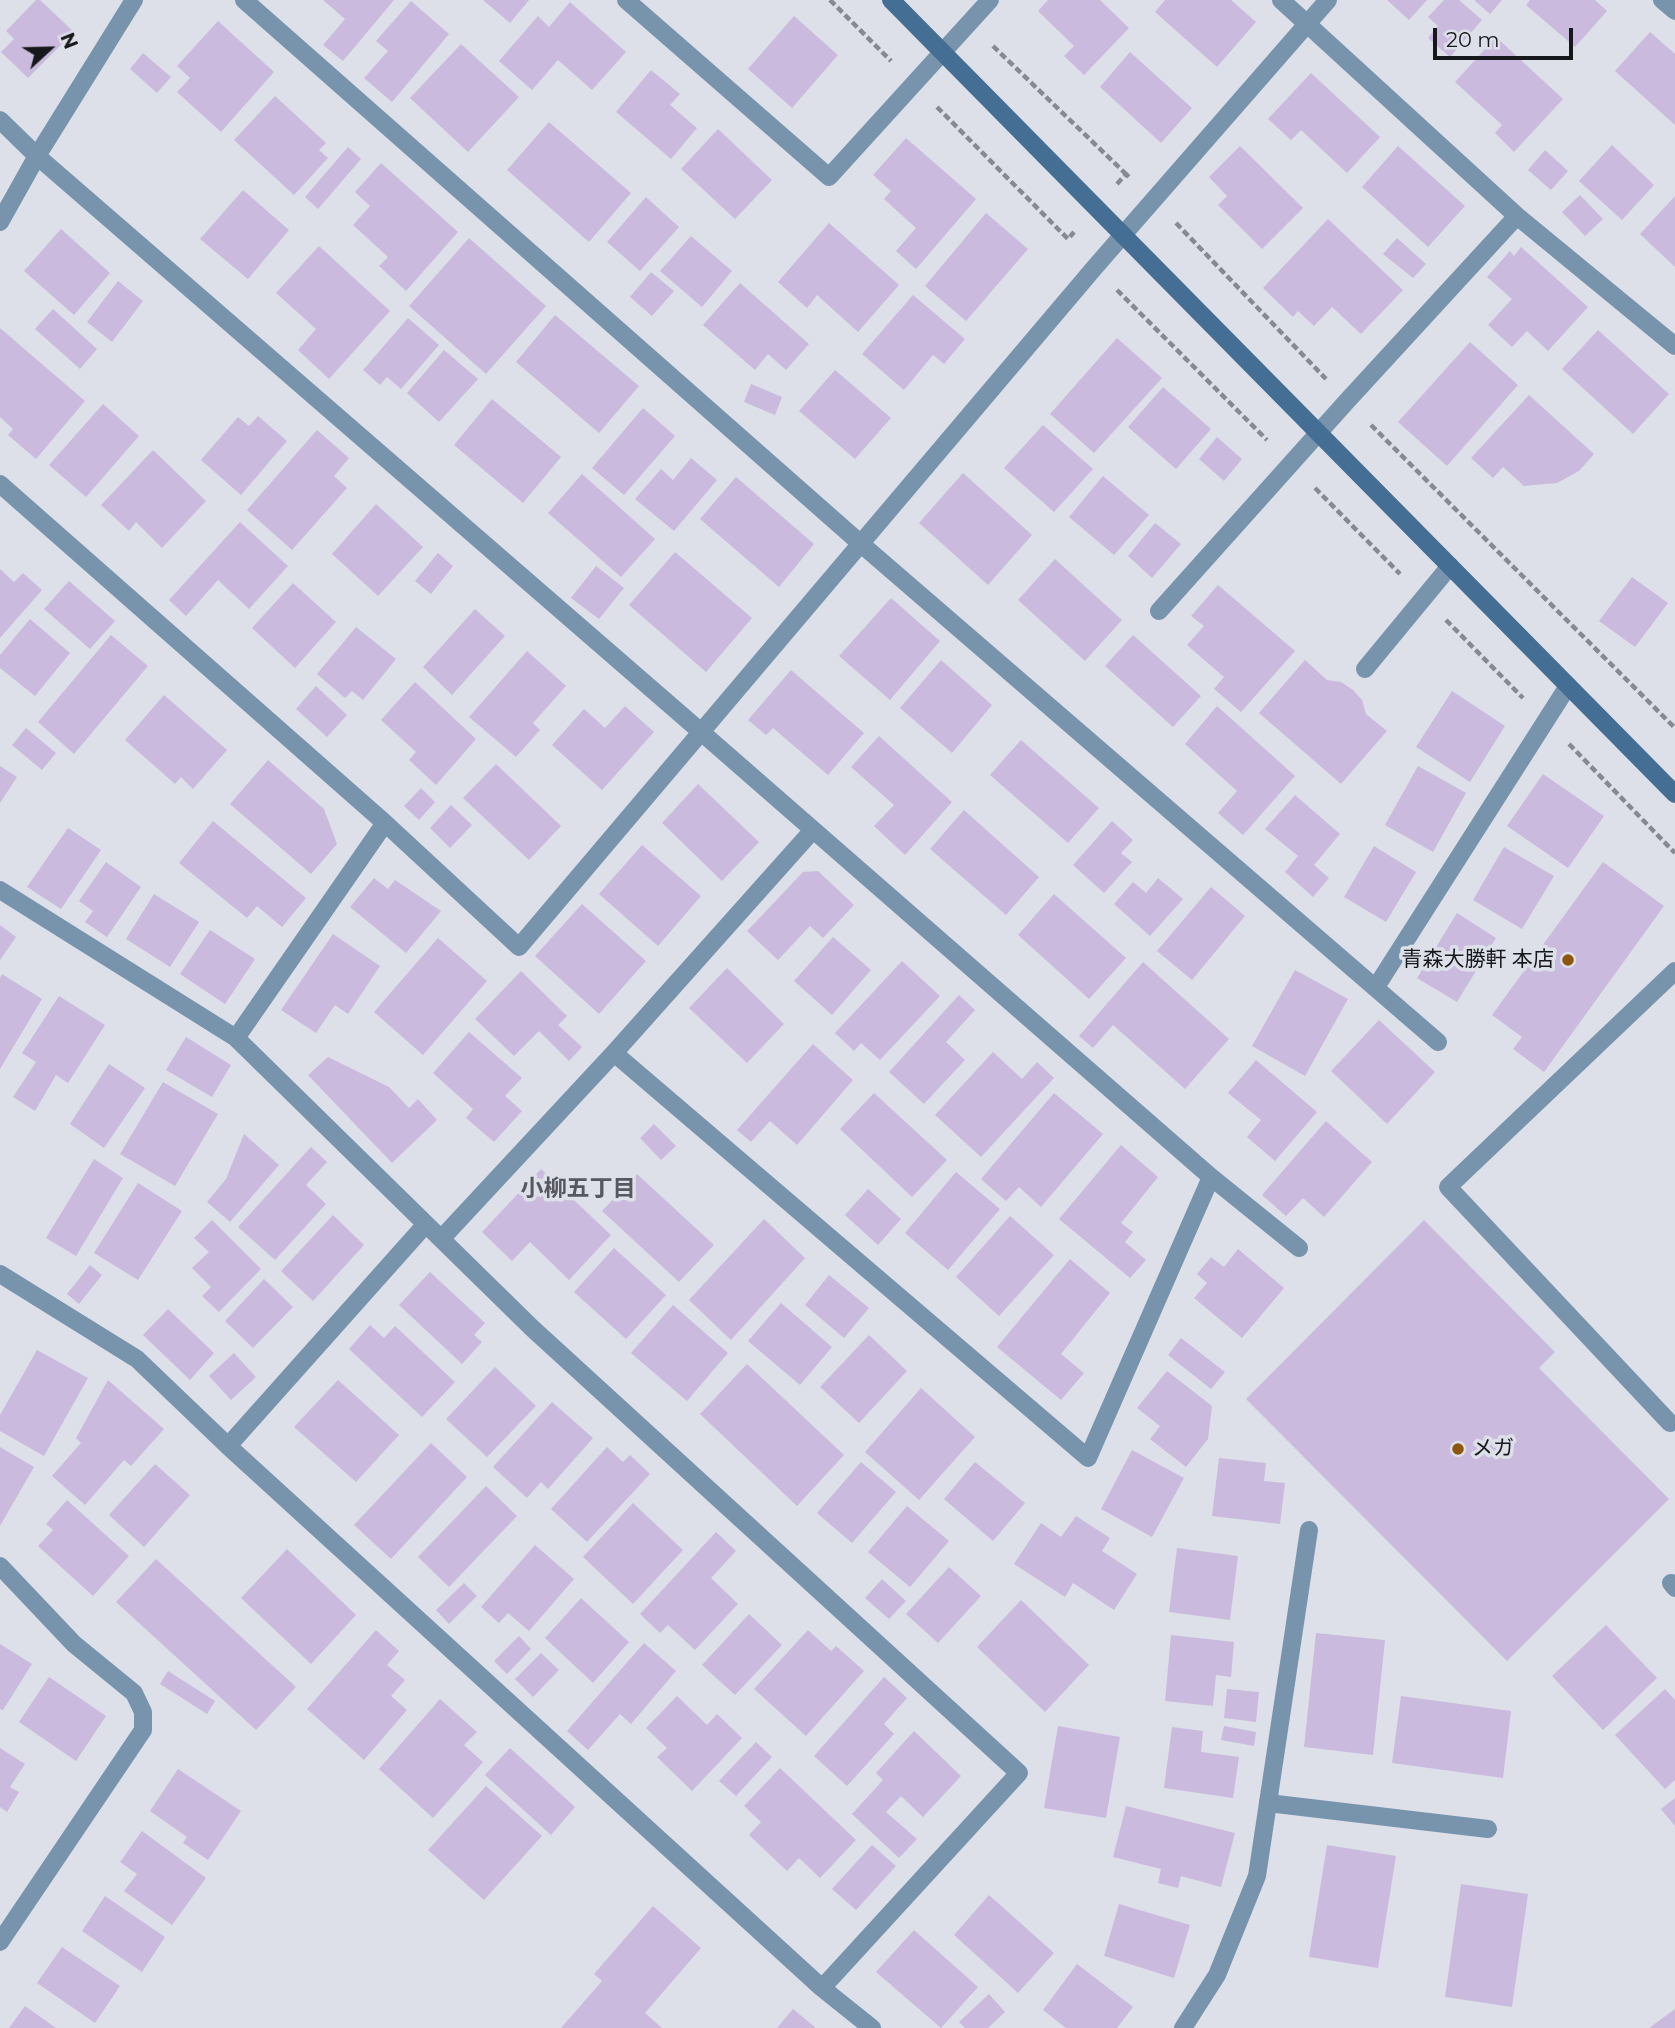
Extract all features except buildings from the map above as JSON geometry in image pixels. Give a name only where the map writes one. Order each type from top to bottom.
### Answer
[{"type":"street","points":[[0,222],[37,156],[134,0]]},
{"type":"street","points":[[244,0],[860,543],[1438,1042]]},
{"type":"street","points":[[626,0],[829,177],[990,0]]},
{"type":"street","points":[[891,0],[1675,794]]},
{"type":"street","points":[[1280,0],[1517,216],[1675,346]]},
{"type":"street","points":[[0,484],[385,822],[519,947],[1123,234],[1328,0]]},
{"type":"street","points":[[1662,0],[1675,11]]},
{"type":"street","points":[[0,120],[37,156],[1211,1177],[1299,1248]]},
{"type":"street","points":[[1159,611],[1318,432],[1517,216]]},
{"type":"street","points":[[1365,669],[1450,566]]},
{"type":"street","points":[[1376,987],[1568,686]]},
{"type":"street","points":[[236,1038],[385,822]]},
{"type":"street","points":[[441,1239],[614,1053],[813,830]]},
{"type":"street","points":[[0,890],[236,1038],[532,1328],[1019,1773],[822,1988]]},
{"type":"street","points":[[1670,1423],[1448,1187],[1675,971]]},
{"type":"street","points":[[614,1053],[1088,1458],[1211,1177]]},
{"type":"street","points":[[228,1446],[426,1224]]},
{"type":"street","points":[[0,1274],[137,1359],[228,1446],[822,1988],[872,2028]]},
{"type":"street","points":[[1183,2028],[1217,1975],[1257,1876],[1309,1530]]},
{"type":"street","points":[[0,1566],[74,1644],[134,1693],[143,1712],[143,1730],[0,1942]]},
{"type":"street","points":[[1268,1803],[1488,1829]]},
{"type":"path","points":[[830,0],[1675,853]]},
{"type":"path","points":[[970,23],[1154,200],[1347,401],[1675,729]]},
{"type":"path","points":[[1068,239],[1126,174]]},
{"type":"place","name":"青森大勝軒 本店","points":[[1568,960]]},
{"type":"place","name":"メガ","points":[[1458,1449]]},
{"type":"district","name":"小柳五丁目","points":[[578,1189]]}]
